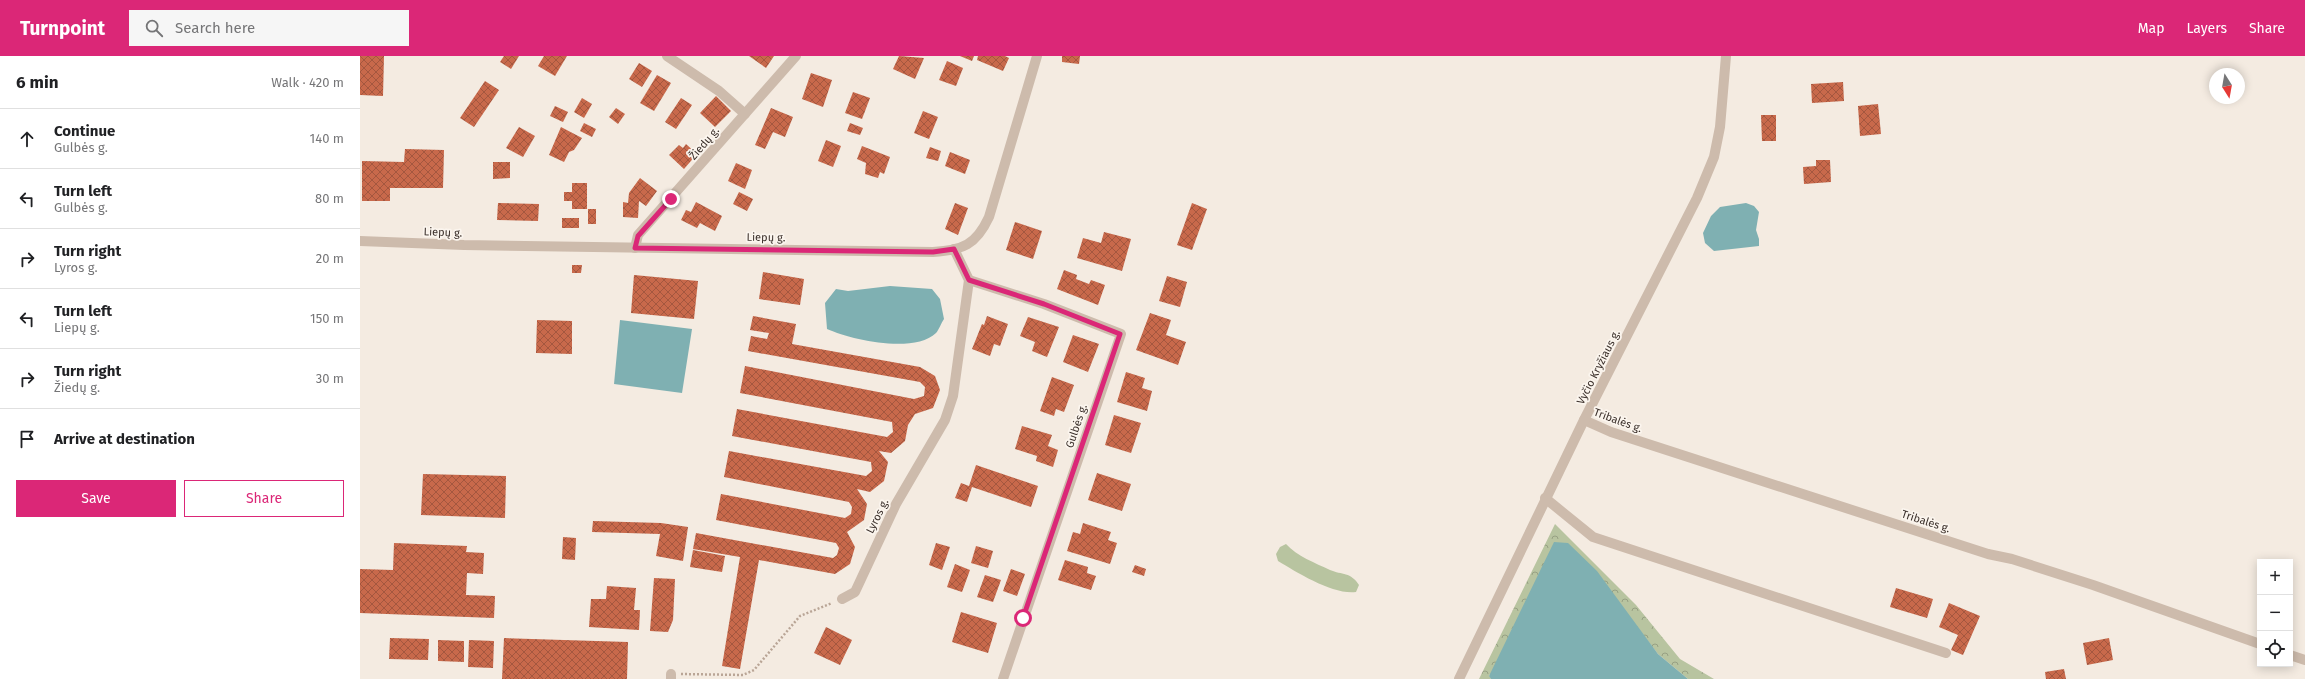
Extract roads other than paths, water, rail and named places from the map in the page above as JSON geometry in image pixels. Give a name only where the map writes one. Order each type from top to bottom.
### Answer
[{"type":"street","points":[[667,56],[719,92],[745,114]]},
{"type":"street","name":"Žiedų g.","points":[[635,248],[638,236],[796,56]]},
{"type":"street","name":"Liepų g.","points":[[360,241],[635,248],[933,252],[954,249],[974,240],[983,231],[989,217],[1037,56]]},
{"type":"street","name":"Vyčio Kryžiaus g.","points":[[1459,679],[1545,498],[1697,198],[1714,157],[1720,127],[1726,56]]},
{"type":"street","points":[[954,249],[969,280]]},
{"type":"street","name":"Lyros g.","points":[[842,599],[855,592],[896,504],[945,420],[953,396],[969,280]]},
{"type":"street","name":"Gulbės g.","points":[[969,280],[1044,304],[1120,334],[1002,679]]},
{"type":"street","name":"Tribalės g.","points":[[1584,420],[1611,432],[1988,554],[2012,559],[2093,585],[2257,643]]},
{"type":"street","points":[[1545,498],[1593,537],[1946,654]]},
{"type":"street","points":[[2293,656],[2305,660]]},
{"type":"water","points":[[1746,203],[1754,206],[1759,212],[1756,230],[1759,239],[1759,246],[1714,251],[1705,243],[1703,233],[1711,216],[1720,207]]},
{"type":"water","points":[[890,286],[932,289],[940,299],[944,319],[936,333],[926,339],[913,343],[898,344],[867,341],[827,329],[825,303],[836,289],[848,291]]},
{"type":"water","points":[[620,320],[692,329],[682,393],[614,384]]},
{"type":"water","points":[[1554,542],[1568,543],[1597,571],[1658,654],[1688,679],[1491,679],[1489,676]]}]
